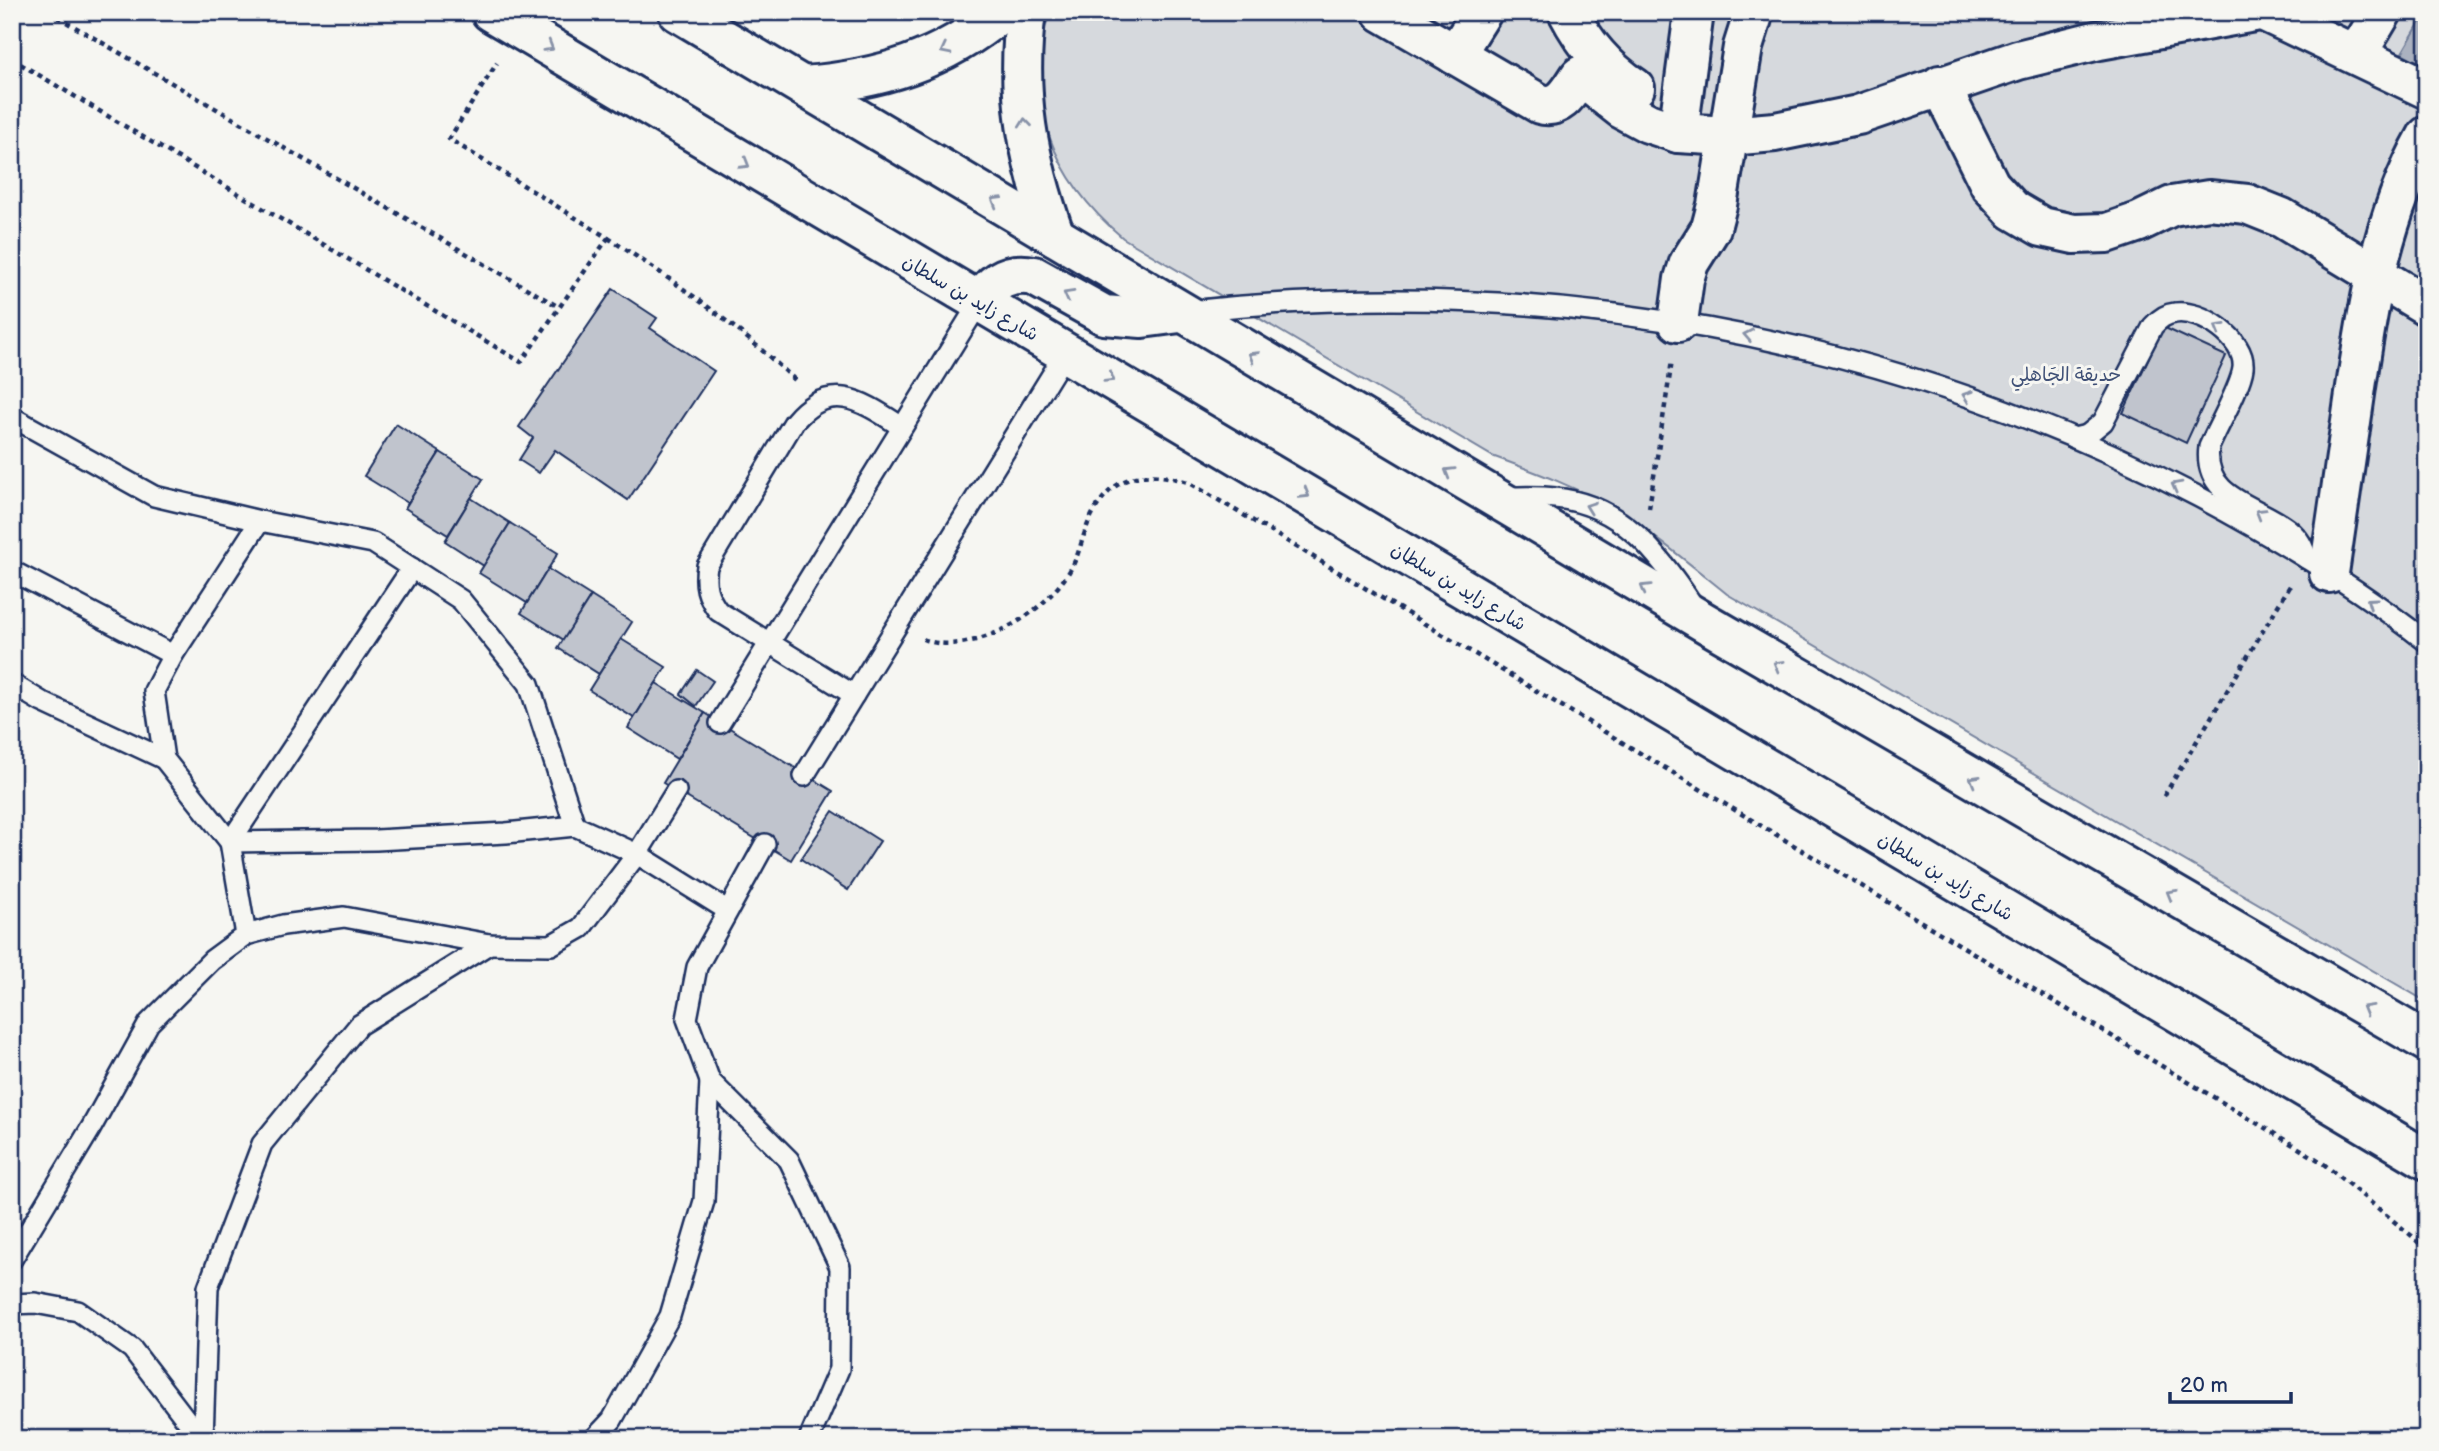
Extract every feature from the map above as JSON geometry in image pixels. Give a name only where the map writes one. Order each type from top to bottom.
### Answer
[{"type":"main road","points":[[678,12],[1490,496],[2427,1042]]},
{"type":"main road","points":[[803,86],[845,83],[887,74],[927,59],[965,39],[1001,12]]},
{"type":"main road","points":[[1026,12],[1022,87],[1027,138],[1038,188],[1055,236]]},
{"type":"main road","points":[[1382,12],[1548,107],[1562,101],[1580,76]]},
{"type":"main road","points":[[1455,55],[1482,12]]},
{"type":"main road","points":[[1540,12],[1557,44],[1580,76],[1622,109],[1648,123],[1679,122],[1728,136],[1775,132],[1858,115],[2018,60],[2099,40],[2254,12]]},
{"type":"main road","points":[[1568,12],[1584,39],[1603,62],[1679,122]]},
{"type":"main road","points":[[1679,122],[1694,12]]},
{"type":"main road","points":[[1678,322],[1687,271],[1711,228],[1717,205],[1743,47],[1754,12]]},
{"type":"main road","points":[[2265,12],[2427,89]]},
{"type":"main road","points":[[2357,54],[2382,12]]},
{"type":"main road","name":"شارع زايد بن سلطان","points":[[505,21],[2427,1160]]},
{"type":"main road","points":[[1940,85],[1990,185],[2013,210],[2042,227],[2074,234],[2107,233],[2139,222],[2172,206],[2209,200],[2247,204],[2282,218],[2427,306]]},
{"type":"main road","points":[[2317,566],[2376,274],[2388,228],[2404,184],[2427,136]]},
{"type":"main road","points":[[979,303],[992,285],[1002,279],[1023,274],[1034,276],[1104,315],[1142,318],[1180,313]]},
{"type":"lane","points":[[1180,313],[1313,300],[1447,300],[1581,308],[1776,340],[1969,396],[2074,438],[2165,480],[2243,521],[2317,566],[2427,642]]},
{"type":"lane","points":[[720,723],[979,303]]},
{"type":"lane","points":[[2074,438],[2087,435],[2103,422],[2111,411],[2153,326],[2160,318],[2177,312],[2186,313],[2223,330],[2238,345],[2243,369],[2209,447],[2207,461],[2211,474],[2226,493],[2289,531],[2317,566]]},
{"type":"lane","points":[[804,776],[1066,352]]},
{"type":"lane","points":[[855,695],[718,611],[706,590],[707,566],[794,422],[804,410],[818,401],[834,397],[850,398],[866,404],[902,427]]},
{"type":"lane","points":[[12,417],[154,496],[260,521],[373,543],[461,600],[529,684],[575,826]]},
{"type":"lane","points":[[1490,496],[1557,498],[1607,513],[1644,540],[1666,565],[1704,622]]},
{"type":"lane","points":[[164,759],[154,691],[173,655],[260,521]]},
{"type":"lane","points":[[230,842],[412,568]]},
{"type":"lane","points":[[12,571],[173,655]]},
{"type":"lane","points":[[12,684],[42,702],[164,759],[230,842],[246,935]]},
{"type":"lane","points":[[12,1259],[91,1128],[149,1023],[212,960],[246,935],[283,925],[344,917],[489,944],[551,945],[581,928],[637,854],[677,791]]},
{"type":"lane","points":[[230,842],[376,840],[506,833],[575,826],[637,854],[727,909]]},
{"type":"lane","points":[[594,1439],[612,1420],[670,1315],[704,1201],[710,1081],[687,1019],[697,967],[765,844]]},
{"type":"lane","points":[[202,1439],[208,1287],[261,1144],[359,1025],[489,944]]},
{"type":"lane","points":[[710,1081],[789,1160],[840,1267],[839,1369],[809,1439]]},
{"type":"lane","points":[[12,1304],[36,1303],[78,1311],[132,1349],[202,1439]]},
{"type":"path","points":[[49,12],[559,307]]},
{"type":"path","points":[[505,21],[449,139],[664,274],[769,355],[818,401]]},
{"type":"path","points":[[12,59],[521,362],[608,238]]},
{"type":"path","points":[[1644,540],[1678,322]]},
{"type":"path","points":[[898,625],[933,643],[959,643],[1011,627],[1051,595],[1069,572],[1090,519],[1103,497],[1114,487],[1126,479],[1148,475],[1173,477],[1190,483],[2320,1161],[2427,1251]]},
{"type":"path","points":[[2165,796],[2317,566]]},
{"type":"green space","name":"حديقة الجَاهلِي","points":[[1050,12],[2427,12],[2427,1002],[1727,594],[1648,532],[1605,504],[1557,481],[1492,456],[1123,238],[1099,216],[1079,191],[1062,165],[1049,137],[1039,76],[1041,45]]},
{"type":"shaded area","points":[[2427,12],[2427,67],[2402,53]]},
{"type":"building","points":[[613,289],[657,318],[650,328],[714,371],[628,500],[555,450],[539,473],[519,460],[533,438],[519,427]]},
{"type":"building","points":[[2163,327],[2226,356],[2186,443],[2123,413]]},
{"type":"building","points":[[396,424],[440,452],[408,503],[364,476]]},
{"type":"building","points":[[440,452],[483,479],[448,535],[405,508]]},
{"type":"building","points":[[471,498],[510,523],[484,566],[445,541]]},
{"type":"building","points":[[510,523],[558,553],[527,603],[479,573]]},
{"type":"building","points":[[548,569],[591,596],[564,640],[521,613]]},
{"type":"building","points":[[591,596],[632,622],[599,674],[558,648]]},
{"type":"building","points":[[621,639],[666,667],[634,718],[589,690]]},
{"type":"building","points":[[697,670],[713,681],[696,706],[681,694]]},
{"type":"building","points":[[656,683],[705,713],[677,759],[628,728]]},
{"type":"building","points":[[705,713],[833,791],[791,860],[663,783]]},
{"type":"building","points":[[833,811],[880,841],[848,890],[801,859]]}]
